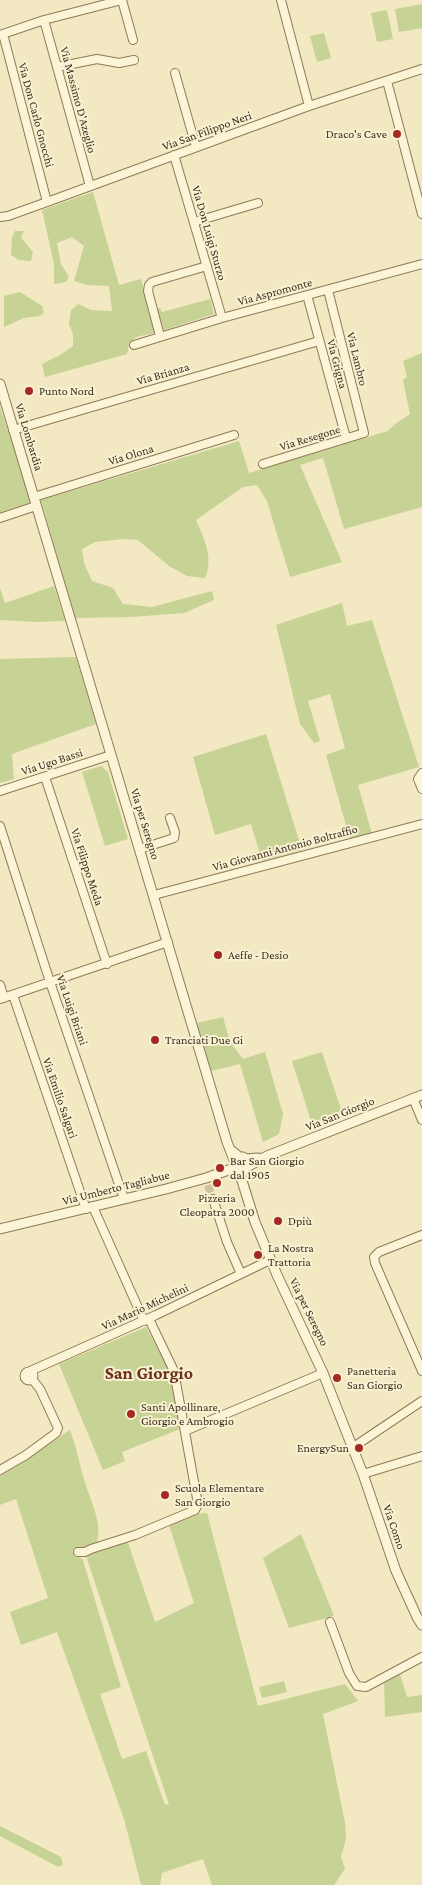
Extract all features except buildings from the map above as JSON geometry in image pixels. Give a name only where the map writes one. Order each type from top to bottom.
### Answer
[{"type":"street","points":[[2,36],[44,20],[120,0],[133,40]]},
{"type":"street","points":[[281,0],[309,106]]},
{"type":"street","name":"Via Massimo D'Azeglio","points":[[44,20],[90,186]]},
{"type":"street","name":"Via Don Carlo Gnocchi","points":[[2,36],[47,202]]},
{"type":"street","points":[[57,67],[97,59],[119,63],[134,60]]},
{"type":"street","name":"Via San Filippo Neri","points":[[0,217],[47,202],[309,106],[422,69]]},
{"type":"street","points":[[175,73],[196,147]]},
{"type":"street","points":[[387,81],[422,214]]},
{"type":"street","name":"Via Don Luigi Sturzo","points":[[174,155],[222,318]]},
{"type":"street","points":[[194,222],[258,203]]},
{"type":"street","name":"Via Aspromonte","points":[[134,345],[222,318],[422,264]]},
{"type":"street","points":[[160,336],[148,285],[152,282],[208,266]]},
{"type":"street","name":"Via Lambro","points":[[328,290],[364,433]]},
{"type":"street","name":"Via Grigna","points":[[307,295],[346,438]]},
{"type":"street","name":"Via Brianza","points":[[13,430],[319,340]]},
{"type":"street","name":"Via Lombardia","points":[[0,384],[35,502]]},
{"type":"street","name":"Via Resegone","points":[[263,464],[364,433]]},
{"type":"street","name":"Via Olona","points":[[35,502],[234,435]]},
{"type":"street","points":[[0,518],[35,502]]},
{"type":"street","name":"Via per Seregno","points":[[35,502],[230,1149],[241,1164],[242,1181],[249,1205],[270,1260],[323,1372],[353,1452]]},
{"type":"street","name":"Via Ugo Bassi","points":[[0,791],[111,755]]},
{"type":"street","name":"Via Filippo Meda","points":[[45,776],[107,964]]},
{"type":"street","points":[[420,776],[422,789]]},
{"type":"street","points":[[140,850],[174,838],[175,832],[170,818]]},
{"type":"street","name":"Via Giovanni Antonio Boltraffio","points":[[154,895],[422,824]]},
{"type":"street","name":"Via Luigi Briani","points":[[0,826],[50,982],[124,1199]]},
{"type":"street","points":[[0,985],[2,998],[168,942]]},
{"type":"street","name":"Via Emilio Salgari","points":[[13,995],[89,1208],[174,1371],[198,1504],[195,1510],[128,1538],[86,1552],[78,1552]]},
{"type":"street","name":"Via San Giorgio","points":[[241,1164],[267,1156],[422,1095]]},
{"type":"street","points":[[413,1098],[422,1120]]},
{"type":"street","name":"Via Umberto Tagliabue","points":[[0,1229],[124,1199],[206,1182],[241,1164]]},
{"type":"street","points":[[212,1199],[227,1242],[241,1274]]},
{"type":"street","points":[[422,1235],[379,1252],[374,1257],[422,1371]]},
{"type":"street","name":"Via Mario Michelini","points":[[0,1470],[26,1455],[56,1433],[58,1428],[40,1389],[30,1376],[270,1260]]},
{"type":"street","points":[[184,1431],[323,1372]]},
{"type":"street","points":[[353,1452],[422,1401]]},
{"type":"street","name":"Via Como","points":[[353,1452],[363,1474],[396,1571],[422,1625]]},
{"type":"street","points":[[363,1474],[422,1456]]},
{"type":"street","name":"Via Como","points":[[412,1606],[422,1616]]},
{"type":"street","points":[[330,1622],[349,1673],[357,1686],[366,1687],[422,1657]]},
{"type":"green space","points":[[422,4],[422,28],[399,32],[395,9]]},
{"type":"green space","points":[[387,10],[393,39],[377,42],[371,13]]},
{"type":"green space","points":[[324,33],[331,58],[317,62],[310,36]]},
{"type":"green space","points":[[93,192],[119,285],[141,279],[154,333],[136,337],[129,344],[127,354],[45,377],[42,364],[73,346],[73,334],[69,324],[71,310],[78,304],[91,310],[112,311],[109,286],[88,285],[74,281],[84,246],[72,237],[57,243],[61,264],[69,277],[66,282],[54,284],[54,264],[42,210]]},
{"type":"green space","points":[[15,231],[24,231],[21,237],[33,252],[31,261],[19,260],[11,255],[12,237]]},
{"type":"green space","points":[[20,292],[42,306],[44,313],[39,316],[24,318],[4,327],[4,296]]},
{"type":"green space","points":[[210,299],[214,314],[164,330],[157,309],[160,308],[162,312]]},
{"type":"green space","points":[[422,353],[422,507],[344,529],[323,458],[300,465],[342,562],[290,577],[267,501],[257,485],[243,487],[196,520],[207,549],[209,563],[205,578],[187,576],[169,566],[138,540],[123,539],[95,542],[82,549],[84,563],[92,581],[113,588],[123,604],[152,607],[212,591],[214,600],[184,613],[131,617],[75,618],[41,500],[239,441],[249,473],[388,431],[410,414],[403,380],[407,377],[403,361]]},
{"type":"green space","points":[[0,407],[33,505],[0,516]]},
{"type":"green space","points":[[54,586],[65,621],[0,620],[0,588],[5,603]]},
{"type":"green space","points":[[342,603],[347,626],[372,620],[419,767],[358,785],[372,834],[350,839],[326,755],[345,748],[330,694],[308,701],[320,741],[314,743],[300,724],[276,625]]},
{"type":"green space","points":[[76,657],[96,724],[12,754],[14,779],[0,783],[0,659]]},
{"type":"green space","points":[[266,734],[302,850],[262,861],[251,824],[215,835],[193,757]]},
{"type":"green space","points":[[101,766],[108,772],[128,839],[105,846],[82,772]]},
{"type":"green space","points":[[223,1017],[230,1042],[243,1059],[265,1052],[283,1114],[279,1134],[263,1142],[240,1064],[211,1071],[197,1023]]},
{"type":"green space","points":[[322,1052],[343,1115],[313,1127],[292,1061]]},
{"type":"green space","points":[[146,1327],[170,1372],[180,1429],[122,1452],[125,1461],[103,1470],[59,1364]]},
{"type":"green space","points":[[70,1430],[95,1512],[98,1529],[96,1546],[71,1551],[83,1560],[121,1687],[100,1694],[122,1759],[146,1751],[165,1805],[169,1804],[87,1559],[90,1552],[127,1540],[155,1622],[194,1603],[169,1525],[195,1514],[207,1513],[258,1706],[345,1684],[358,1701],[323,1714],[345,1823],[346,1839],[341,1857],[345,1869],[334,1885],[212,1885],[203,1859],[162,1873],[160,1885],[142,1885],[124,1819],[57,1632],[21,1645],[10,1612],[48,1598],[16,1499],[0,1505],[0,1475]]},
{"type":"green space","points":[[301,1534],[334,1616],[289,1628],[263,1558]]},
{"type":"green space","points":[[400,1674],[407,1697],[422,1695],[422,1712],[385,1717],[384,1683]]},
{"type":"green space","points":[[284,1681],[287,1692],[262,1698],[259,1687]]},
{"type":"green space","points":[[0,1826],[61,1857],[63,1865],[58,1867],[0,1836]]},
{"type":"tunnel","points":[[208,1185],[213,1199]]},
{"type":"place","name":"Draco's Cave","points":[[397,134]]},
{"type":"place","name":"Punto Nord","points":[[29,391]]},
{"type":"place","name":"Aeffe - Desio","points":[[218,955]]},
{"type":"place","name":"Tranciati Due Gi","points":[[155,1040]]},
{"type":"place","name":"Bar San Giorgio dal 1905","points":[[220,1168]]},
{"type":"place","name":"Pizzeria Cleopatra 2000","points":[[217,1183]]},
{"type":"place","name":"Dpiù","points":[[278,1221]]},
{"type":"place","name":"La Nostra Trattoria","points":[[258,1255]]},
{"type":"place","name":"Panetteria San Giorgio","points":[[337,1378]]},
{"type":"place","name":"Santi Apollinare, Giorgio e Ambrogio","points":[[131,1414]]},
{"type":"place","name":"EnergySun","points":[[359,1448]]},
{"type":"place","name":"Scuola Elementare San Giorgio","points":[[165,1495]]},
{"type":"district","name":"San Giorgio","points":[[149,1373]]}]
